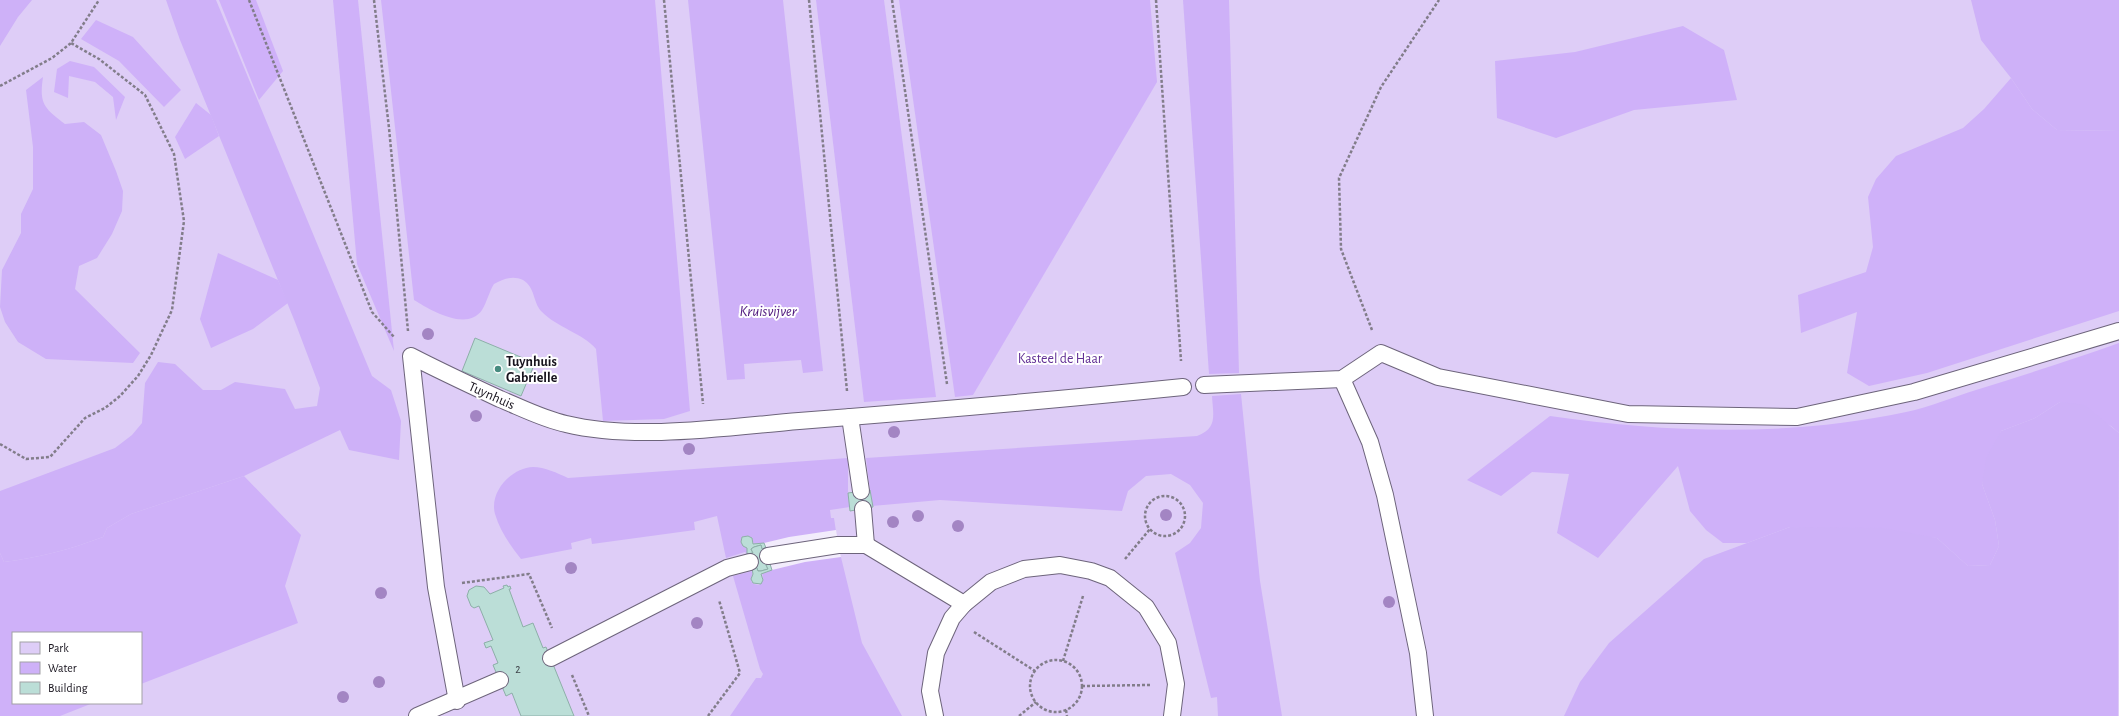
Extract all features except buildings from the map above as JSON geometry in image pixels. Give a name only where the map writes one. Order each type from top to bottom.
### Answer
[{"type":"lane","points":[[1204,385],[1342,379],[1381,353],[1438,377],[1628,414],[1796,417],[1914,392],[2119,331]]},
{"type":"lane","name":"Tuynhuis","points":[[411,356],[451,377],[532,413],[566,424],[603,430],[645,431],[706,429],[950,410],[1183,388]]},
{"type":"lane","points":[[411,356],[436,587],[457,701]]},
{"type":"lane","points":[[1342,379],[1370,442],[1385,495],[1418,653],[1425,716]]},
{"type":"lane","points":[[850,417],[861,491]]},
{"type":"lane","points":[[863,509],[866,545]]},
{"type":"lane","points":[[768,556],[838,544],[866,545],[964,604]]},
{"type":"lane","points":[[556,655],[727,568],[750,562]]},
{"type":"lane","points":[[935,716],[930,691],[936,653],[952,618],[964,604],[991,582],[1024,568],[1060,565],[1090,571],[1110,578],[1146,607],[1168,643],[1176,684],[1172,716]]},
{"type":"lane","points":[[417,716],[457,701],[500,680]]},
{"type":"path","points":[[0,86],[52,58],[71,43],[99,0]]},
{"type":"path","points":[[249,0],[372,312],[411,356]]},
{"type":"path","points":[[374,0],[390,128],[411,356]]},
{"type":"path","points":[[664,0],[703,404]]},
{"type":"path","points":[[809,0],[850,417]]},
{"type":"path","points":[[892,0],[950,410]]},
{"type":"path","points":[[1156,0],[1183,388]]},
{"type":"path","points":[[1381,353],[1341,249],[1339,178],[1381,87],[1439,0]]},
{"type":"path","points":[[0,444],[26,459],[50,457],[85,418],[105,408],[120,396],[138,376],[172,310],[184,221],[174,154],[145,95],[99,59],[71,43]]},
{"type":"path","points":[[1158,497],[1171,497],[1181,505],[1185,517],[1179,529],[1174,533],[1162,536],[1150,529],[1145,517],[1148,505],[1152,500],[1158,497]]},
{"type":"path","points":[[1110,578],[1150,529]]},
{"type":"path","points":[[1063,661],[1090,571]]},
{"type":"path","points":[[436,587],[529,574],[556,655],[589,716]]},
{"type":"path","points":[[708,716],[740,673],[712,576]]},
{"type":"path","points":[[952,618],[1035,671]]},
{"type":"path","points":[[1063,661],[1071,664],[1077,670],[1082,686],[1078,701],[1066,710],[1050,711],[1036,702],[1030,687],[1035,671],[1047,662],[1063,661]]},
{"type":"path","points":[[1082,686],[1176,684]]},
{"type":"path","points":[[1019,716],[1036,702]]},
{"type":"path","points":[[1066,710],[1067,716]]},
{"type":"green space","name":"Kasteel de Haar","points":[[0,0],[2119,0],[2119,716],[0,716]]},
{"type":"shaded area","points":[[219,0],[256,0],[283,71],[259,100]]},
{"type":"shaded area","points":[[333,0],[358,0],[394,351],[357,264]]},
{"type":"shaded area","points":[[381,0],[655,0],[690,411],[664,419],[603,421],[596,349],[591,343],[547,317],[538,307],[530,287],[523,280],[508,278],[494,284],[482,310],[475,316],[467,319],[448,317],[429,309],[414,300]]},
{"type":"shaded area","points":[[816,0],[884,0],[936,397],[864,402]]},
{"type":"shaded area","points":[[899,0],[1150,0],[1157,82],[973,395],[955,397]]},
{"type":"shaded area","points":[[96,20],[133,37],[181,90],[164,107],[119,61],[81,39]]},
{"type":"shaded area","points":[[1683,26],[1724,50],[1737,100],[1634,110],[1556,138],[1497,118],[1495,61],[1575,52]]},
{"type":"shaded area","points":[[70,61],[94,67],[125,97],[116,120],[113,97],[95,82],[69,76],[68,98],[54,92],[57,69]]},
{"type":"shaded area","points":[[2011,78],[2032,109],[2057,130],[2119,131],[2119,311],[1927,373],[1869,386],[1847,373],[1857,312],[1801,333],[1798,295],[1866,272],[1873,247],[1868,197],[1876,179],[1896,156],[1963,128],[1984,109]]},
{"type":"shaded area","points":[[196,103],[211,115],[219,136],[185,159],[175,137]]},
{"type":"shaded area","points":[[218,253],[278,280],[288,303],[253,329],[211,348],[200,319]]},
{"type":"shaded area","points":[[2119,343],[2119,433],[2111,426],[2060,402],[2035,418],[2001,431],[1982,484],[1995,520],[1999,546],[1990,565],[1968,566],[1937,538],[1790,527],[1747,543],[1723,543],[1706,530],[1690,511],[1678,466],[1598,558],[1557,533],[1569,474],[1532,472],[1501,496],[1467,480],[1550,416],[1594,422],[1684,429],[1773,429],[1818,426],[1906,412]]},
{"type":"shaded area","points":[[244,476],[301,535],[285,586],[298,623],[142,684],[142,632],[12,632],[12,704],[90,704],[60,716],[0,716],[0,553],[4,562],[42,555],[79,545],[103,537],[107,528],[131,514]]},
{"type":"water","points":[[0,0],[32,0],[18,17],[0,46]]},
{"type":"water","points":[[166,0],[216,0],[372,376],[391,390],[401,421],[399,460],[349,450],[340,430],[244,476],[131,514],[107,528],[103,537],[54,552],[4,562],[0,553],[0,491],[115,448],[132,435],[142,423],[145,383],[158,362],[175,364],[203,390],[221,390],[235,382],[285,389],[295,409],[317,406],[320,388],[295,322],[180,40]]},
{"type":"water","name":"Kruisvijver","points":[[688,0],[783,0],[823,371],[803,373],[801,360],[744,364],[745,379],[727,380]]},
{"type":"water","points":[[1183,0],[1229,0],[1239,373],[1209,374]]},
{"type":"water","points":[[1971,0],[2119,0],[2119,131],[2057,130],[2032,109],[2011,78],[1981,40]]},
{"type":"water","points":[[43,77],[42,93],[45,105],[52,114],[65,124],[84,122],[101,135],[123,191],[122,211],[112,234],[97,258],[79,266],[75,289],[140,353],[133,363],[46,359],[18,342],[5,322],[0,307],[2,270],[21,233],[21,214],[33,189],[33,147],[26,90]]},
{"type":"water","points":[[1241,394],[1260,581],[1282,716],[1218,716],[1217,697],[1211,698],[1175,553],[1190,543],[1201,528],[1203,503],[1190,485],[1171,474],[1146,476],[1128,491],[1122,511],[940,500],[872,506],[866,458],[1197,436],[1204,433],[1208,429],[1213,420],[1212,396]]},
{"type":"water","points":[[2060,402],[2085,405],[2119,433],[2118,716],[1564,716],[1580,682],[1609,643],[1704,559],[1790,527],[1884,528],[1937,538],[1968,566],[1990,565],[1999,546],[1995,520],[1982,484],[1986,458],[2001,431],[2035,418]]},
{"type":"water","points":[[848,458],[848,493],[850,507],[830,510],[831,518],[834,518],[838,545],[862,643],[902,716],[730,716],[756,678],[761,678],[763,674],[760,669],[733,576],[753,571],[751,581],[754,584],[759,585],[763,580],[762,572],[772,570],[764,543],[754,545],[752,538],[748,536],[742,537],[741,542],[743,546],[747,548],[747,554],[745,552],[726,558],[717,516],[694,522],[695,530],[592,544],[591,538],[571,543],[572,549],[521,559],[506,538],[495,514],[495,498],[499,490],[510,477],[525,468],[537,467],[546,469],[568,478]]},
{"type":"pier","points":[[836,530],[841,557],[805,562],[772,570],[764,543],[789,537]]},
{"type":"place","name":"Tuynhuis Gabrielle","points":[[498,369]]}]
